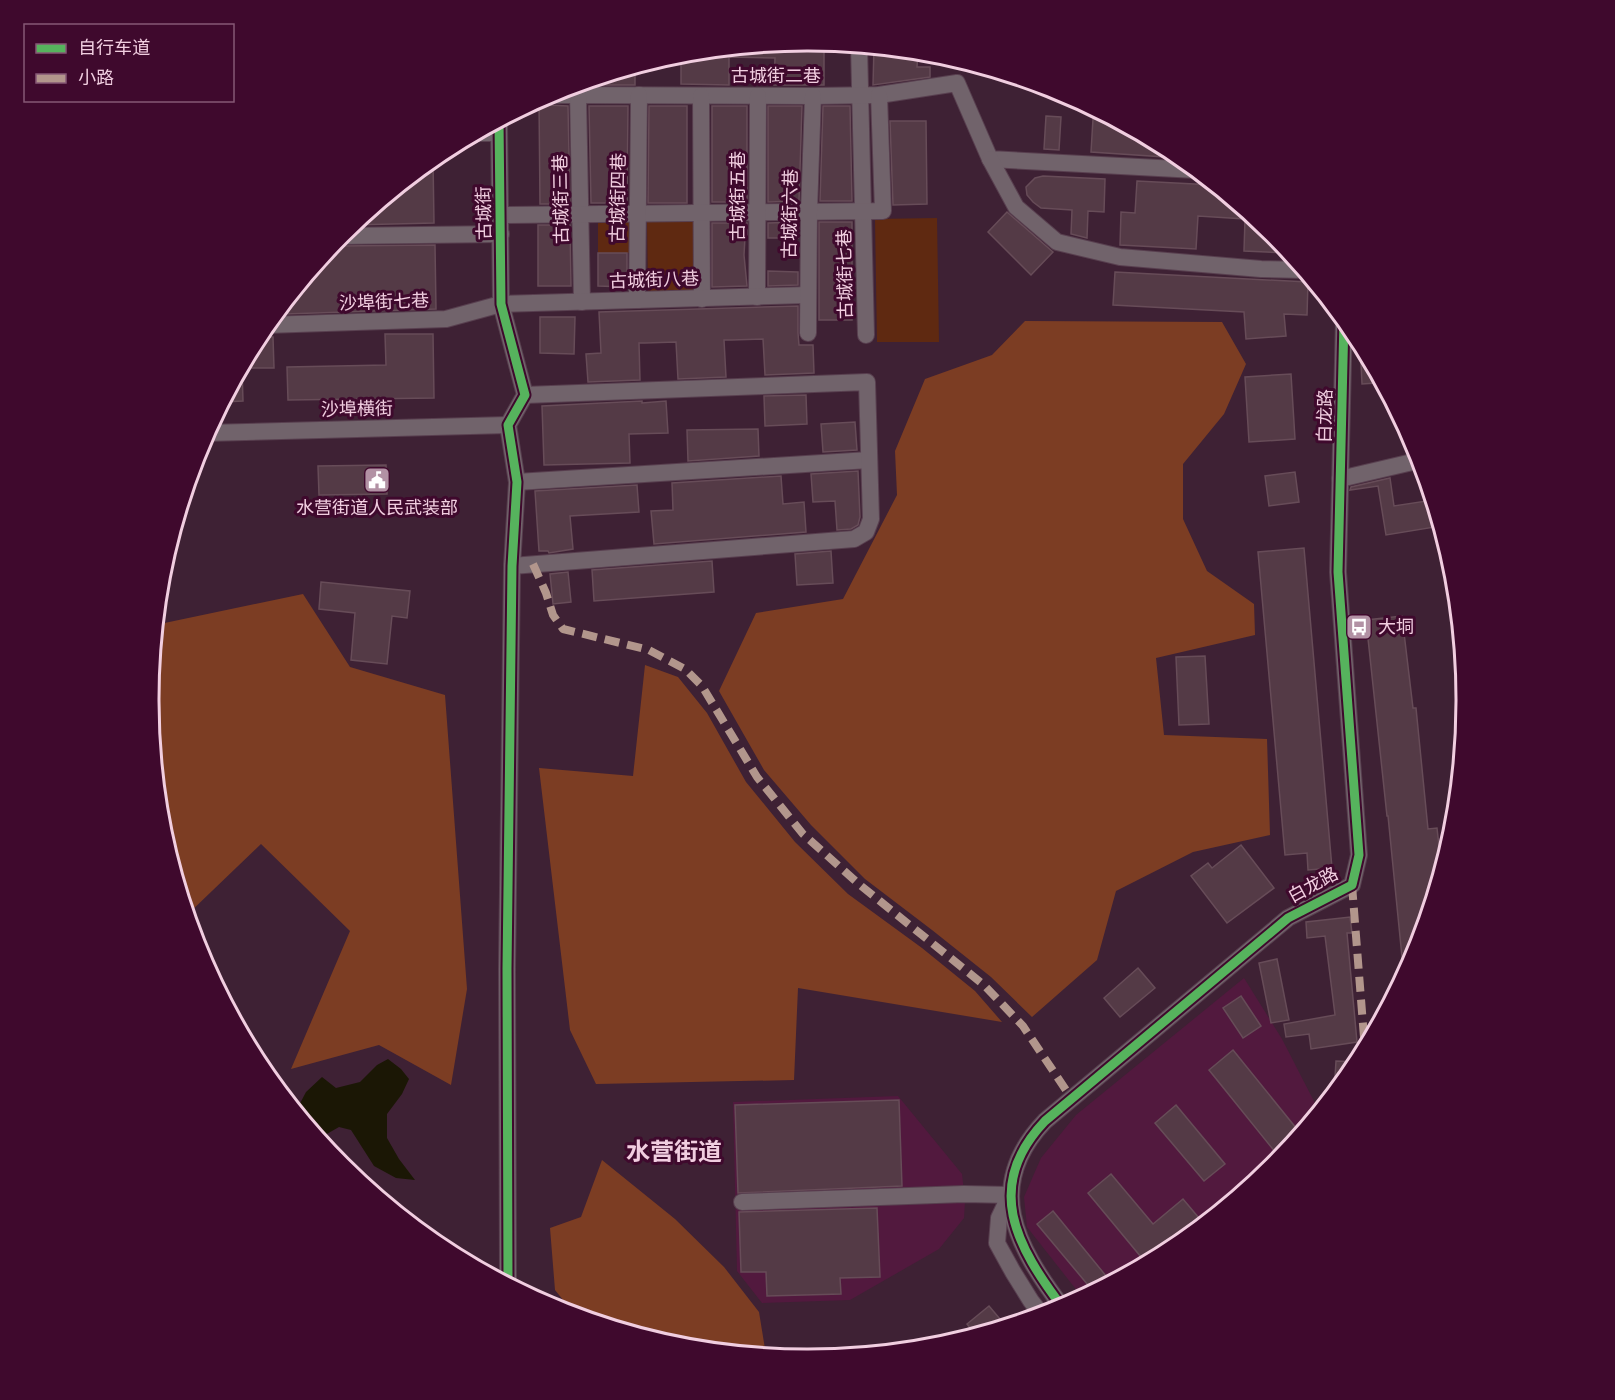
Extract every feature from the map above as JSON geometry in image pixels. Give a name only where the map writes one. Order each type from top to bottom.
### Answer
[{"type":"street","name":"古城街七巷","points":[[859,53],[866,335]]},
{"type":"street","name":"古城街二巷","points":[[572,95],[860,96],[957,83],[990,159]]},
{"type":"street","name":"古城街三巷","points":[[578,95],[582,302]]},
{"type":"street","name":"古城街四巷","points":[[637,300],[639,95]]},
{"type":"street","name":"古城街七巷","points":[[863,212],[883,211],[879,95]]},
{"type":"street","points":[[701,96],[702,298]]},
{"type":"street","name":"古城街五巷","points":[[757,297],[758,96]]},
{"type":"street","name":"古城街六巷","points":[[808,333],[813,96]]},
{"type":"street","name":"古城街","points":[[499,129],[501,304],[525,396]]},
{"type":"street","points":[[990,159],[1181,169]]},
{"type":"street","points":[[990,159],[1016,207],[1057,242],[1120,257],[1293,270]]},
{"type":"street","points":[[500,215],[863,212]]},
{"type":"street","points":[[355,236],[501,234]]},
{"type":"street","name":"古城街八巷","points":[[501,304],[808,295]]},
{"type":"street","name":"沙埠街七巷","points":[[279,325],[446,320],[501,304]]},
{"type":"street","name":"白龙路","points":[[1057,1300],[1046,1286],[1019,1237],[1012,1215],[1011,1182],[1020,1156],[1035,1132],[1045,1121],[1288,918],[1352,885],[1359,855],[1338,572],[1344,334]]},
{"type":"street","points":[[508,1275],[507,969],[512,566],[517,482],[508,425],[525,396],[867,381],[871,519],[866,532],[854,538],[512,566]]},
{"type":"street","name":"沙埠横街","points":[[217,432],[508,425]]},
{"type":"street","points":[[517,482],[869,460]]},
{"type":"street","points":[[1340,479],[1411,462]]},
{"type":"street","points":[[742,1202],[964,1194],[1010,1195],[999,1218],[998,1243],[1012,1272],[1036,1307]]},
{"type":"shaded area","points":[[937,218],[939,342],[877,342],[875,219]]},
{"type":"shaded area","points":[[647,220],[694,220],[695,293],[648,292]]},
{"type":"shaded area","points":[[598,221],[633,221],[632,253],[598,253]]},
{"type":"shaded area","points":[[1025,321],[1222,322],[1246,364],[1224,414],[1183,464],[1183,519],[1207,571],[1254,604],[1255,635],[1156,658],[1164,735],[1267,739],[1270,835],[1193,852],[1116,891],[1097,960],[1032,1017],[991,977],[865,879],[811,825],[764,770],[719,691],[756,613],[843,599],[897,495],[895,451],[925,379],[992,355]]},
{"type":"shaded area","points":[[303,594],[350,667],[445,695],[467,989],[451,1085],[379,1045],[291,1069],[350,931],[261,844],[193,909],[171,827],[164,785],[158,700],[163,623]]},
{"type":"shaded area","points":[[645,665],[678,677],[707,713],[746,782],[795,842],[848,894],[922,948],[975,991],[1002,1022],[798,988],[794,1080],[596,1084],[570,1030],[539,768],[633,776]]},
{"type":"shaded area","points":[[1244,978],[1282,1039],[1315,1103],[1266,1159],[1203,1215],[1132,1262],[1077,1290],[1027,1227],[1024,1197],[1041,1158],[1076,1115]]},
{"type":"shaded area","points":[[388,1059],[409,1079],[402,1094],[387,1114],[387,1138],[415,1180],[396,1178],[374,1166],[351,1130],[339,1127],[326,1134],[300,1103],[306,1092],[322,1077],[336,1088],[360,1082],[377,1065]]},
{"type":"shaded area","points":[[898,1096],[962,1174],[964,1218],[939,1249],[850,1300],[762,1303],[737,1271],[733,1102]]},
{"type":"shaded area","points":[[602,1160],[675,1219],[724,1267],[759,1312],[765,1348],[681,1337],[599,1315],[565,1302],[555,1290],[550,1228],[581,1217]]},
{"type":"building","points":[[824,51],[824,85],[774,85],[775,58],[729,57],[729,85],[681,84],[681,63],[765,52]]},
{"type":"building","points":[[874,55],[917,61],[917,67],[930,67],[930,77],[873,85]]},
{"type":"building","points":[[635,74],[635,85],[599,85]]},
{"type":"building","points":[[548,105],[568,106],[570,204],[540,204],[539,109]]},
{"type":"building","points":[[589,106],[628,106],[627,203],[591,203]]},
{"type":"building","points":[[649,106],[687,106],[687,203],[648,203]]},
{"type":"building","points":[[712,106],[747,106],[747,202],[712,202]]},
{"type":"building","points":[[768,106],[802,106],[799,201],[768,202]]},
{"type":"building","points":[[823,106],[850,106],[852,201],[820,201]]},
{"type":"building","points":[[1046,116],[1061,117],[1059,150],[1044,149]]},
{"type":"building","points":[[1093,119],[1097,119],[1163,157],[1091,152]]},
{"type":"building","points":[[890,121],[926,121],[927,204],[893,205]]},
{"type":"building","points":[[433,170],[434,223],[366,225]]},
{"type":"building","points":[[1043,176],[1105,179],[1104,212],[1088,211],[1087,238],[1071,234],[1072,210],[1041,208],[1027,195],[1026,187],[1035,178]]},
{"type":"building","points":[[1137,181],[1202,184],[1242,219],[1198,216],[1196,249],[1120,245],[1121,212],[1135,213]]},
{"type":"building","points":[[1007,212],[1053,252],[1031,275],[988,232]]},
{"type":"building","points":[[1245,221],[1277,252],[1244,251]]},
{"type":"building","points":[[798,222],[798,238],[768,238],[768,223]]},
{"type":"building","points":[[819,222],[852,222],[852,320],[819,320]]},
{"type":"building","points":[[712,223],[747,223],[744,255],[747,286],[712,287]]},
{"type":"building","points":[[538,225],[570,225],[571,286],[538,286]]},
{"type":"building","points":[[435,245],[436,309],[286,314],[344,246]]},
{"type":"building","points":[[598,253],[627,253],[627,287],[598,286]]},
{"type":"building","points":[[768,271],[798,272],[798,285],[768,286]]},
{"type":"building","points":[[1115,272],[1303,282],[1308,288],[1307,315],[1284,314],[1286,336],[1246,339],[1244,312],[1113,305]]},
{"type":"building","points":[[798,306],[799,345],[813,345],[814,373],[765,375],[763,339],[724,340],[726,377],[678,379],[676,342],[639,343],[640,380],[588,382],[586,354],[601,353],[599,312]]},
{"type":"building","points":[[540,317],[575,317],[574,354],[540,353]]},
{"type":"building","points":[[385,334],[433,334],[434,398],[288,400],[287,367],[386,365]]},
{"type":"building","points":[[269,337],[273,337],[274,368],[249,368]]},
{"type":"building","points":[[1361,361],[1374,383],[1362,384]]},
{"type":"building","points":[[1291,374],[1295,439],[1249,442],[1245,377]]},
{"type":"building","points":[[242,380],[243,401],[231,402]]},
{"type":"building","points":[[806,395],[807,424],[765,426],[764,396]]},
{"type":"building","points":[[642,401],[642,403],[666,401],[668,433],[629,434],[630,463],[544,465],[542,406]]},
{"type":"building","points":[[855,422],[857,450],[823,452],[821,424]]},
{"type":"building","points":[[758,429],[759,456],[688,461],[687,430]]},
{"type":"building","points":[[386,465],[387,494],[319,495],[318,466]]},
{"type":"building","points":[[858,471],[860,517],[858,525],[851,529],[837,530],[835,501],[813,502],[811,474]]},
{"type":"building","points":[[1295,472],[1299,502],[1269,506],[1265,476]]},
{"type":"building","points":[[781,476],[783,504],[804,502],[806,532],[654,544],[651,511],[673,510],[672,483]]},
{"type":"building","points":[[1390,478],[1394,506],[1425,501],[1433,527],[1386,535],[1378,486],[1350,490],[1351,487]]},
{"type":"building","points":[[637,485],[639,512],[570,516],[573,549],[549,553],[539,551],[535,491]]},
{"type":"building","points":[[1304,548],[1332,868],[1308,870],[1307,853],[1285,855],[1258,552]]},
{"type":"building","points":[[831,551],[833,583],[797,585],[795,554]]},
{"type":"building","points":[[712,561],[714,592],[594,601],[592,570]]},
{"type":"building","points":[[568,572],[571,602],[553,604],[550,574]]},
{"type":"building","points":[[321,582],[410,591],[407,618],[392,616],[387,664],[351,660],[355,613],[319,609]]},
{"type":"building","points":[[1402,616],[1413,708],[1416,708],[1428,829],[1437,828],[1439,847],[1422,909],[1402,959],[1388,816],[1366,620]]},
{"type":"building","points":[[1205,656],[1209,724],[1179,725],[1176,657]]},
{"type":"building","points":[[1241,845],[1274,888],[1227,923],[1191,876],[1208,863],[1212,868]]},
{"type":"building","points":[[1350,917],[1352,933],[1347,933],[1357,1042],[1311,1049],[1309,1034],[1286,1037],[1284,1024],[1335,1015],[1325,936],[1307,938],[1306,922]]},
{"type":"building","points":[[1277,959],[1289,1020],[1271,1023],[1259,963]]},
{"type":"building","points":[[1138,968],[1155,988],[1120,1017],[1104,998]]},
{"type":"building","points":[[1241,996],[1261,1026],[1243,1038],[1223,1008]]},
{"type":"building","points":[[1233,1050],[1296,1127],[1274,1151],[1209,1070]]},
{"type":"building","points":[[1336,1061],[1347,1061],[1335,1077]]},
{"type":"building","points":[[899,1100],[902,1186],[738,1193],[735,1105]]},
{"type":"building","points":[[1176,1105],[1225,1164],[1204,1181],[1155,1123]]},
{"type":"building","points":[[1111,1174],[1153,1224],[1183,1199],[1199,1218],[1141,1257],[1088,1193]]},
{"type":"building","points":[[877,1208],[880,1277],[840,1278],[841,1294],[767,1296],[766,1272],[741,1272],[739,1212]]},
{"type":"building","points":[[1053,1211],[1106,1276],[1088,1285],[1037,1224]]},
{"type":"building","points":[[989,1306],[1001,1320],[970,1328],[967,1324]]},
{"type":"marked path","points":[[533,564],[553,615],[563,629],[649,650],[685,669],[702,686],[757,777],[803,834],[860,885],[984,985],[1023,1026],[1072,1099]]},
{"type":"marked path","points":[[1352,885],[1364,1034]]},
{"type":"cycle path","points":[[499,129],[501,304],[525,395],[508,425],[517,482],[512,566],[507,969],[508,1275]]},
{"type":"cycle path","points":[[1057,1300],[1032,1262],[1020,1239],[1013,1216],[1011,1192],[1015,1169],[1026,1145],[1045,1121],[1288,918],[1352,885],[1359,855],[1338,572],[1344,334]]},
{"type":"place","name":"水营街道人民武装部","points":[[377,480]]},
{"type":"place","name":"大垌","points":[[1359,627]]},
{"type":"district","name":"水营街道","points":[[674,1152]]}]
